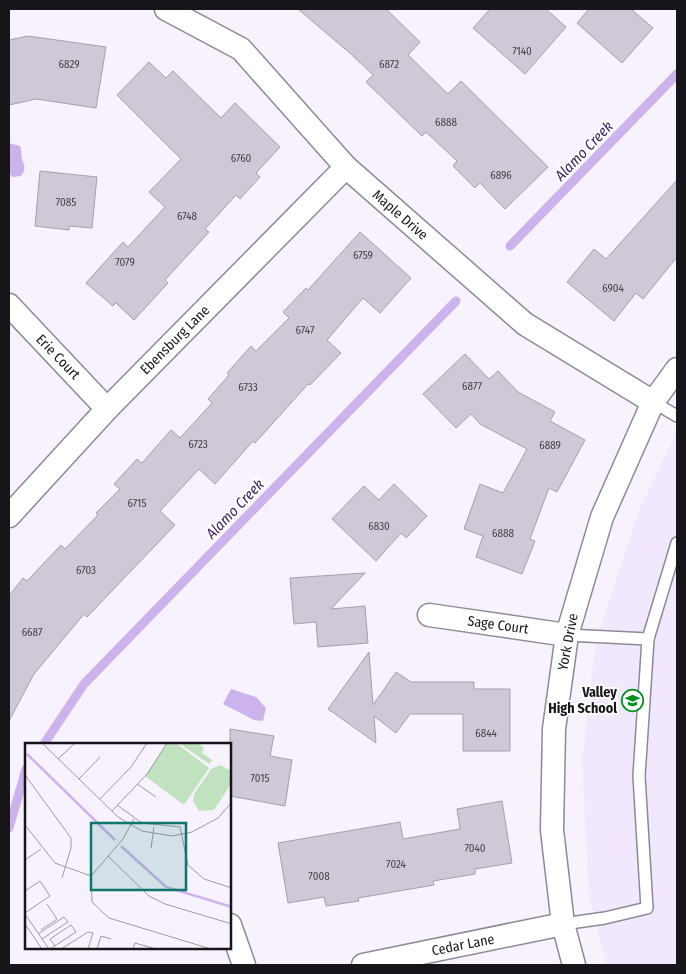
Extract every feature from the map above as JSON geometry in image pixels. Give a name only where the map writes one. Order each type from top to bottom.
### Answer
[{"type":"street","name":"Maple Drive","points":[[166,9],[241,49],[346,167],[524,324],[653,402]]},
{"type":"street","name":"Ebensburg Lane","points":[[9,516],[107,409],[346,167]]},
{"type":"street","name":"Erie Court","points":[[9,305],[107,409]]},
{"type":"street","name":"York Drive","points":[[574,965],[563,924],[552,830],[554,729],[567,635],[602,517],[653,402],[677,369]]},
{"type":"street","name":"Sage Court","points":[[429,616],[567,635]]},
{"type":"street","name":"Cedar Lane","points":[[363,965],[563,924]]},
{"type":"street","points":[[231,929],[244,965]]},
{"type":"lane","points":[[653,402],[677,416]]},
{"type":"lane","points":[[563,924],[605,918],[648,908],[639,776],[648,639],[677,543]]},
{"type":"lane","points":[[567,635],[648,639]]},
{"type":"shaded area","points":[[9,143],[20,146],[24,164],[24,172],[21,176],[12,177],[9,172]]},
{"type":"shaded area","name":"Valley High School","points":[[677,431],[677,965],[607,965],[589,898],[582,760],[596,640],[639,510]]},
{"type":"shaded area","points":[[231,689],[256,697],[266,708],[263,721],[254,720],[223,704]]},
{"type":"building","points":[[298,9],[386,9],[420,42],[408,55],[448,94],[461,81],[548,167],[505,209],[480,183],[475,188],[453,166],[457,161],[426,132],[422,136],[366,82],[373,75]]},
{"type":"building","points":[[490,9],[546,9],[566,27],[525,74],[473,28]]},
{"type":"building","points":[[589,9],[631,9],[653,28],[622,63],[577,23]]},
{"type":"building","points":[[28,36],[106,47],[96,108],[36,99],[9,105],[9,40]]},
{"type":"building","points":[[149,62],[166,78],[173,71],[221,118],[235,103],[280,147],[256,173],[260,177],[240,199],[236,195],[205,229],[209,232],[165,280],[168,283],[134,320],[116,303],[113,306],[86,283],[123,242],[128,247],[165,207],[149,192],[181,159],[117,95]]},
{"type":"building","points":[[40,171],[97,177],[92,228],[69,226],[69,230],[35,226]]},
{"type":"building","points":[[677,180],[677,257],[643,299],[636,293],[614,321],[567,282],[594,249],[606,259]]},
{"type":"building","points":[[360,232],[411,278],[380,313],[363,298],[327,340],[341,353],[310,385],[308,384],[255,443],[253,441],[215,484],[199,469],[160,511],[175,525],[87,617],[84,614],[34,674],[9,721],[9,596],[23,578],[27,581],[61,545],[65,549],[98,515],[96,513],[120,489],[114,484],[137,459],[142,463],[171,430],[180,438],[212,403],[208,399],[229,375],[227,373],[251,346],[256,351],[289,318],[283,312],[306,288],[308,290]]},
{"type":"building","points":[[465,354],[489,379],[498,371],[518,392],[555,412],[550,421],[585,440],[557,492],[549,488],[530,539],[535,541],[522,574],[476,557],[483,536],[464,529],[480,484],[503,493],[527,449],[480,424],[471,414],[456,428],[423,394]]},
{"type":"building","points":[[394,484],[427,516],[406,538],[401,533],[376,561],[332,519],[364,486],[379,500]]},
{"type":"building","points":[[365,573],[331,609],[365,606],[368,643],[318,647],[316,622],[294,624],[290,578]]},
{"type":"building","points":[[369,652],[373,705],[396,672],[411,682],[474,682],[474,689],[510,689],[510,751],[463,751],[463,714],[410,714],[396,733],[374,716],[376,743],[328,709]]},
{"type":"building","points":[[230,729],[274,736],[270,756],[292,760],[285,806],[231,796]]},
{"type":"building","points":[[502,801],[512,863],[475,869],[475,874],[433,881],[434,885],[358,898],[359,901],[326,906],[324,897],[288,903],[278,843],[400,822],[403,839],[460,829],[457,809]]},
{"type":"waterway","name":"Alamo Creek","points":[[510,246],[677,74]]},
{"type":"waterway","name":"Alamo Creek","points":[[45,743],[84,684],[456,301]]},
{"type":"waterway","name":"Alamo Creek","points":[[9,828],[25,772]]},
{"type":"place","name":"Valley High School","points":[[633,700]]}]
